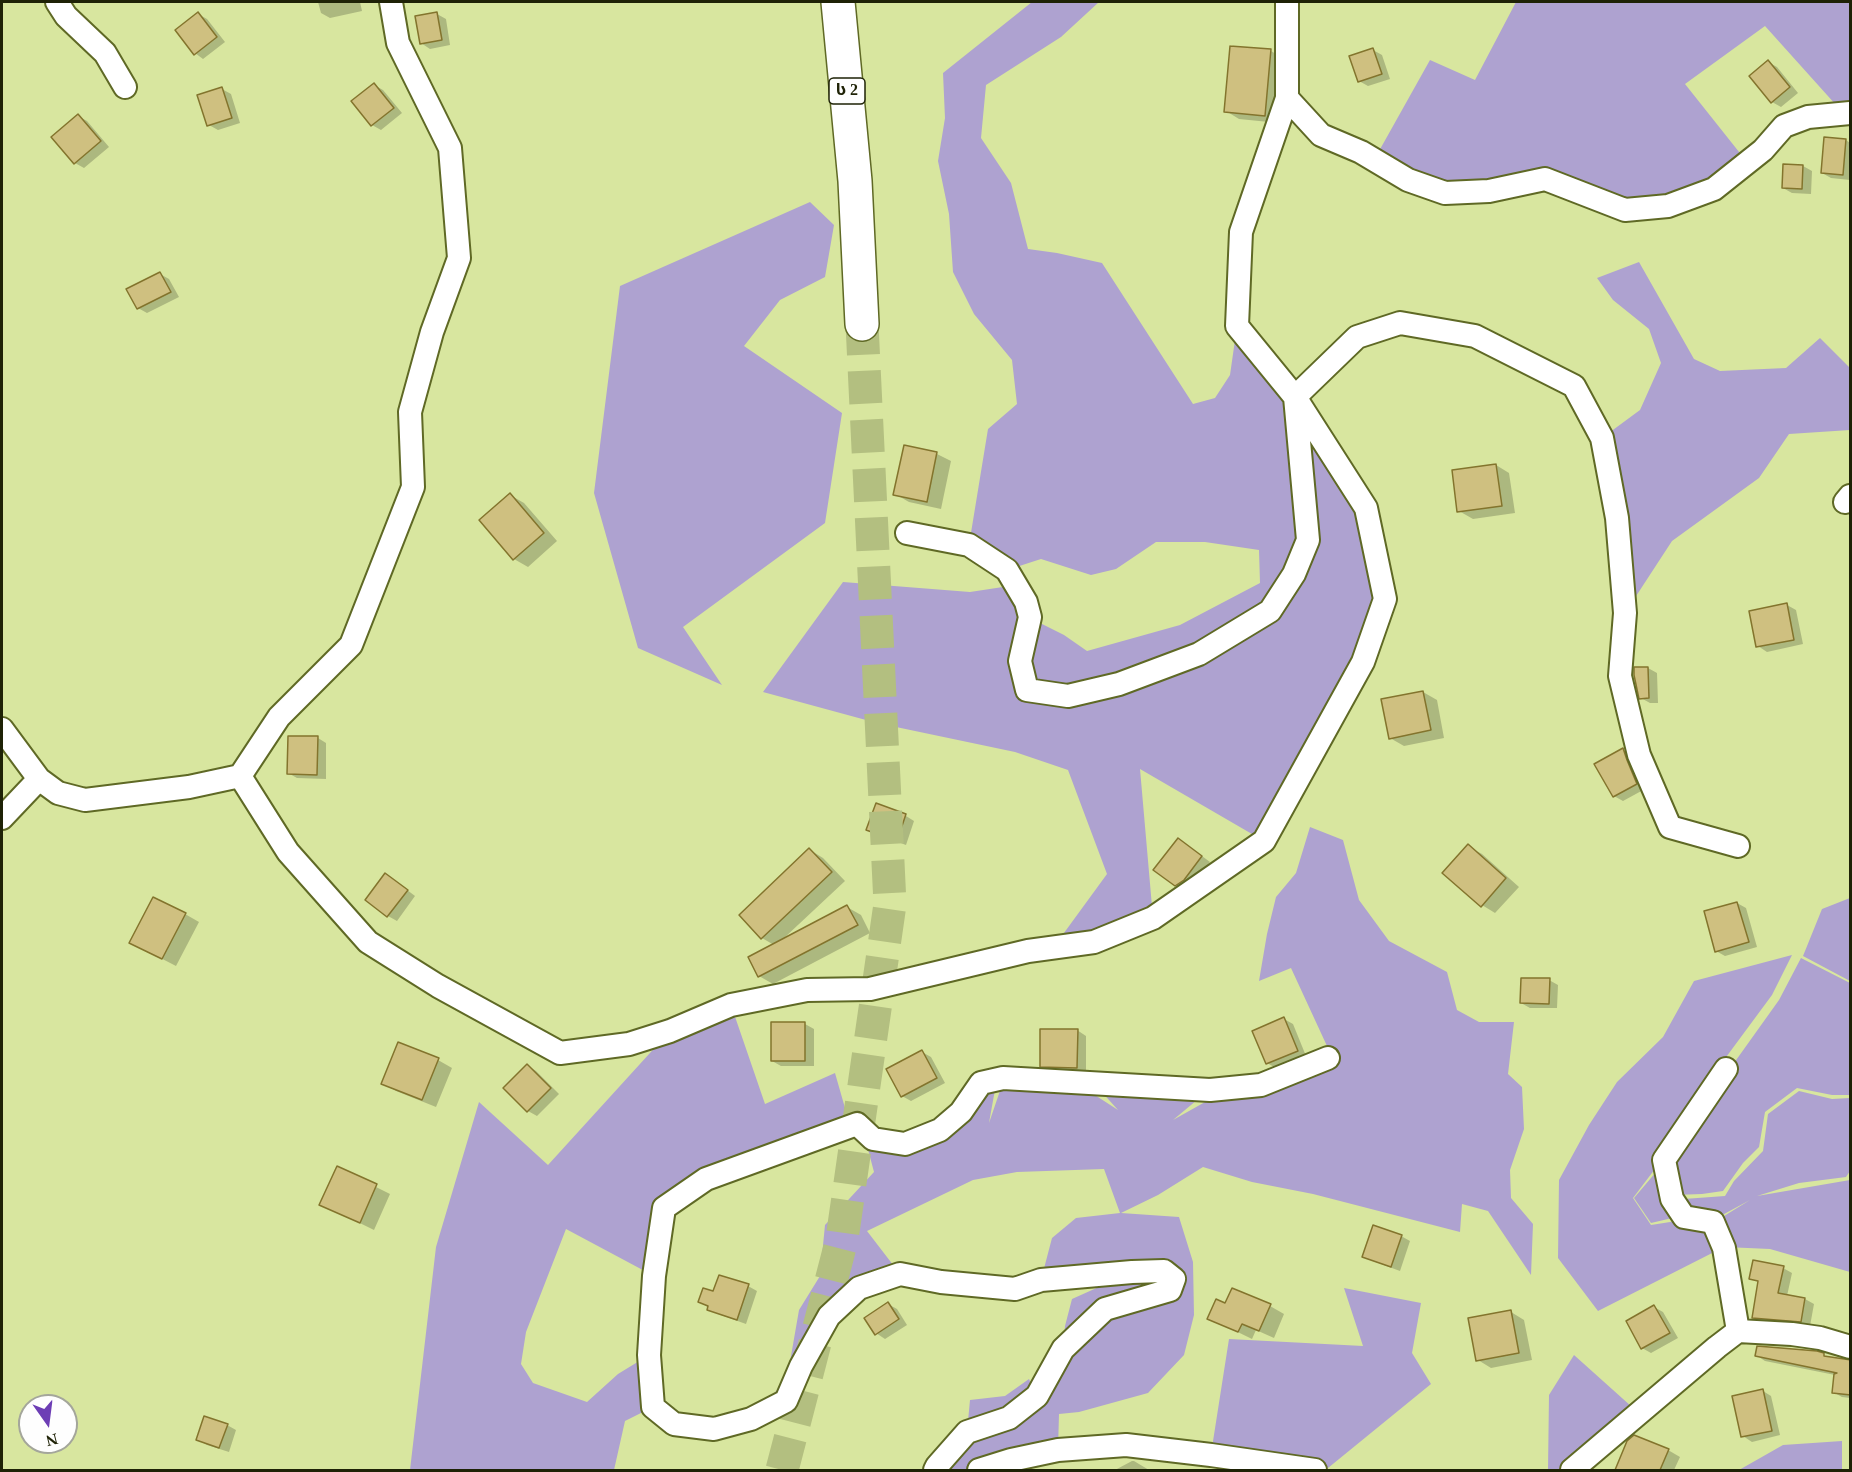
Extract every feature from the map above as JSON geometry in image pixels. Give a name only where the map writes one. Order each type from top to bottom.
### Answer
[{"type":"highway","name":"ს 2","points":[[838,2],[855,181],[862,324]]},
{"type":"street","points":[[57,2],[66,16],[105,53],[125,87]]},
{"type":"street","points":[[2,729],[39,779],[58,792],[85,800],[189,787],[240,776],[279,717],[351,645],[413,487],[410,412],[432,332],[459,258],[450,148],[398,43],[391,2]]},
{"type":"street","points":[[240,776],[288,852],[368,942],[438,986],[560,1053],[629,1044],[670,1032],[731,1005],[807,990],[870,989],[1028,951],[1094,942],[1152,918],[1264,841],[1363,662],[1385,598],[1366,508],[1295,397],[1237,326],[1241,231],[1287,98],[1287,2]]},
{"type":"street","points":[[1287,98],[1321,135],[1361,152],[1408,180],[1445,193],[1489,191],[1545,179],[1626,210],[1668,206],[1714,189],[1763,150],[1784,126],[1808,117],[1851,114]]},
{"type":"street","points":[[1295,397],[1356,337],[1400,323],[1475,336],[1574,386],[1602,438],[1617,518],[1625,613],[1620,676],[1639,755],[1670,827],[1738,846]]},
{"type":"street","points":[[907,533],[969,545],[1006,570],[1026,602],[1030,618],[1020,661],[1027,690],[1068,696],[1119,684],[1199,654],[1270,610],[1294,574],[1308,540],[1295,397]]},
{"type":"street","points":[[2,818],[39,779]]},
{"type":"street","points":[[935,1470],[967,1432],[1009,1418],[1037,1396],[1063,1349],[1105,1309],[1170,1290],[1174,1279],[1164,1271],[1121,1273],[1041,1280],[1015,1289],[941,1282],[900,1274],[859,1288],[829,1316],[801,1366],[786,1401],[751,1419],[714,1429],[674,1424],[653,1407],[649,1355],[654,1276],[664,1208],[706,1179],[857,1125],[873,1139],[905,1144],[940,1131],[961,1112],[981,1083],[1003,1078],[1210,1090],[1261,1085],[1328,1058]]},
{"type":"street","points":[[1726,1069],[1664,1160],[1672,1199],[1684,1217],[1713,1222],[1724,1248],[1738,1331]]},
{"type":"street","points":[[1572,1470],[1738,1331],[1792,1334],[1820,1338],[1851,1347]]},
{"type":"street","points":[[979,1470],[1011,1460],[1058,1450],[1126,1445],[1315,1470]]},
{"type":"shaded area","points":[[1032,2],[1099,2],[1061,37],[986,85],[981,138],[1011,183],[1028,249],[1102,263],[1193,404],[1215,398],[1230,375],[1237,326],[1366,508],[1385,599],[1264,841],[1140,769],[1153,918],[1053,948],[1107,874],[1068,770],[1015,752],[877,723],[763,692],[843,582],[970,592],[1016,585],[1030,618],[1064,635],[1087,651],[1180,625],[1260,583],[1259,550],[1205,542],[1156,542],[1116,569],[1091,575],[1041,559],[1007,570],[969,545],[988,429],[1017,404],[1012,360],[974,314],[953,272],[949,214],[938,161],[945,118],[943,73]]},
{"type":"shaded area","points":[[1516,2],[1850,2],[1850,113],[1845,115],[1765,26],[1685,84],[1747,162],[1714,189],[1625,210],[1545,179],[1445,193],[1374,160],[1430,60],[1475,80]]},
{"type":"shaded area","points":[[810,202],[834,225],[825,277],[780,300],[744,346],[842,413],[825,523],[683,627],[722,685],[638,648],[594,493],[620,286]]},
{"type":"shaded area","points":[[1639,262],[1694,359],[1720,371],[1786,368],[1820,338],[1850,368],[1850,430],[1789,434],[1759,478],[1672,541],[1625,613],[1602,438],[1640,410],[1661,363],[1649,329],[1613,300],[1597,278]]},
{"type":"shaded area","points":[[1310,827],[1343,840],[1359,900],[1389,941],[1447,972],[1457,1010],[1479,1022],[1514,1022],[1508,1074],[1522,1087],[1524,1129],[1510,1170],[1511,1198],[1533,1224],[1531,1275],[1488,1211],[1462,1204],[1460,1232],[1313,1194],[1252,1182],[1203,1167],[1158,1195],[1121,1213],[1179,1217],[1193,1262],[1194,1315],[1184,1355],[1148,1393],[1079,1412],[1059,1414],[1058,1449],[975,1470],[946,1470],[967,1432],[970,1400],[1005,1396],[1029,1379],[1036,1395],[1063,1349],[1065,1326],[1072,1299],[1130,1273],[1041,1280],[1052,1238],[1076,1218],[1120,1213],[1104,1169],[1017,1172],[973,1180],[867,1231],[900,1274],[859,1288],[786,1401],[751,1419],[787,1379],[799,1310],[820,1276],[825,1225],[874,1172],[865,1138],[905,1146],[996,1084],[989,1123],[1003,1082],[1084,1088],[1118,1110],[1100,1090],[1203,1095],[1173,1120],[1214,1097],[1333,1059],[1291,968],[1259,981],[1276,897],[1296,873]]},
{"type":"shaded area","points":[[1850,898],[1850,981],[1803,956],[1822,909]]},
{"type":"shaded area","points":[[1792,955],[1772,995],[1721,1064],[1664,1157],[1633,1198],[1651,1225],[1683,1220],[1712,1224],[1722,1248],[1598,1311],[1558,1258],[1559,1180],[1589,1125],[1617,1082],[1663,1037],[1694,981]]},
{"type":"shaded area","points":[[1801,958],[1850,983],[1850,1095],[1832,1095],[1797,1088],[1765,1112],[1759,1147],[1743,1163],[1723,1191],[1674,1195],[1670,1160],[1729,1070],[1779,1000]]},
{"type":"shaded area","points":[[731,1005],[765,1104],[835,1073],[849,1122],[665,1208],[654,1276],[566,1229],[526,1332],[521,1364],[533,1383],[587,1402],[618,1374],[649,1355],[653,1407],[625,1421],[614,1470],[410,1470],[436,1247],[479,1102],[548,1165],[670,1031]]},
{"type":"shaded area","points":[[1799,1091],[1832,1099],[1850,1098],[1850,1171],[1846,1177],[1799,1183],[1757,1196],[1850,1180],[1850,1272],[1770,1249],[1725,1247],[1716,1221],[1750,1200],[1713,1220],[1685,1215],[1651,1223],[1634,1198],[1662,1165],[1670,1200],[1725,1196],[1734,1181],[1763,1151],[1768,1114]]},
{"type":"shaded area","points":[[1344,1288],[1421,1303],[1412,1353],[1431,1384],[1328,1468],[1211,1454],[1229,1339],[1363,1346]]},
{"type":"shaded area","points":[[1574,1355],[1632,1407],[1564,1470],[1548,1470],[1549,1395]]},
{"type":"shaded area","points":[[1842,1441],[1842,1470],[1739,1470],[1783,1445]]},
{"type":"building","points":[[198,12],[217,37],[194,55],[175,30]]},
{"type":"building","points":[[437,12],[442,40],[420,44],[415,16]]},
{"type":"building","points":[[1230,46],[1271,49],[1265,116],[1224,112]]},
{"type":"building","points":[[1373,48],[1382,74],[1358,82],[1349,56]]},
{"type":"building","points":[[1768,60],[1790,87],[1771,103],[1749,76]]},
{"type":"building","points":[[374,83],[394,108],[371,126],[351,101]]},
{"type":"building","points":[[222,87],[232,118],[207,126],[197,95]]},
{"type":"building","points":[[78,114],[101,141],[74,164],[51,137]]},
{"type":"building","points":[[1824,137],[1846,139],[1843,175],[1821,173]]},
{"type":"building","points":[[1783,164],[1803,165],[1802,189],[1782,188]]},
{"type":"building","points":[[160,272],[171,292],[137,309],[126,289]]},
{"type":"building","points":[[904,445],[937,452],[927,502],[893,495]]},
{"type":"building","points":[[1496,464],[1502,506],[1457,512],[1452,470]]},
{"type":"building","points":[[510,493],[544,533],[513,560],[479,520]]},
{"type":"building","points":[[1787,603],[1794,640],[1756,647],[1749,611]]},
{"type":"building","points":[[1634,667],[1648,667],[1649,698],[1639,699]]},
{"type":"building","points":[[1423,691],[1431,730],[1389,739],[1381,699]]},
{"type":"building","points":[[288,736],[318,736],[317,775],[287,774]]},
{"type":"building","points":[[1623,748],[1637,784],[1613,797],[1594,764]]},
{"type":"building","points":[[876,803],[906,814],[897,841],[866,830]]},
{"type":"building","points":[[1178,838],[1202,856],[1184,880],[1175,886],[1153,870]]},
{"type":"building","points":[[1468,844],[1506,878],[1481,907],[1442,873]]},
{"type":"building","points":[[809,848],[832,872],[761,939],[739,915]]},
{"type":"building","points":[[385,873],[408,890],[387,917],[365,900]]},
{"type":"building","points":[[153,897],[186,913],[162,959],[129,943]]},
{"type":"building","points":[[1737,902],[1749,942],[1715,952],[1704,911]]},
{"type":"building","points":[[847,905],[858,925],[758,977],[748,957]]},
{"type":"building","points":[[1521,978],[1550,978],[1549,1004],[1520,1003]]},
{"type":"building","points":[[1284,1017],[1298,1051],[1266,1064],[1252,1031]]},
{"type":"building","points":[[771,1022],[805,1022],[805,1061],[771,1061]]},
{"type":"building","points":[[1040,1029],[1078,1029],[1077,1068],[1040,1067]]},
{"type":"building","points":[[398,1042],[439,1058],[422,1100],[381,1084]]},
{"type":"building","points":[[922,1050],[937,1078],[901,1097],[886,1069]]},
{"type":"building","points":[[527,1064],[551,1088],[527,1112],[503,1088]]},
{"type":"building","points":[[337,1166],[377,1184],[360,1223],[319,1205]]},
{"type":"building","points":[[1373,1225],[1402,1235],[1391,1267],[1362,1257]]},
{"type":"building","points":[[1753,1260],[1784,1266],[1778,1293],[1805,1298],[1801,1322],[1752,1318],[1758,1281],[1749,1279]]},
{"type":"building","points":[[719,1275],[749,1284],[737,1320],[707,1310],[708,1306],[698,1302],[703,1288],[713,1291]]},
{"type":"building","points":[[1232,1288],[1271,1304],[1259,1331],[1242,1324],[1238,1332],[1207,1319],[1216,1299],[1225,1303]]},
{"type":"building","points":[[888,1302],[899,1319],[875,1335],[864,1318]]},
{"type":"building","points":[[1654,1305],[1670,1333],[1641,1349],[1626,1321]]},
{"type":"building","points":[[1511,1310],[1519,1353],[1476,1361],[1468,1318]]},
{"type":"building","points":[[1757,1346],[1817,1351],[1824,1353],[1824,1356],[1851,1360],[1851,1395],[1832,1393],[1834,1374],[1837,1373],[1755,1356]]},
{"type":"building","points":[[1763,1389],[1772,1431],[1741,1437],[1732,1396]]},
{"type":"building","points":[[204,1416],[228,1424],[219,1448],[196,1440]]},
{"type":"building","points":[[1634,1435],[1669,1449],[1660,1470],[1615,1470],[1627,1441]]},
{"type":"tunnel","points":[[782,1470],[842,1239],[890,904],[862,324]]}]
